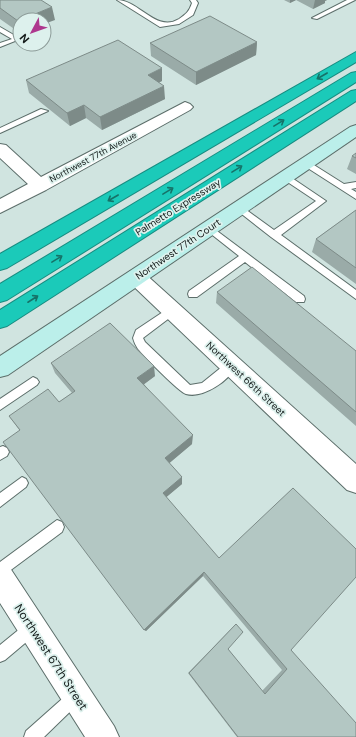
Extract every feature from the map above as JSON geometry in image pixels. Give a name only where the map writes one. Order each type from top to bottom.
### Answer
[{"type":"highway","points":[[0,246],[356,43]]},
{"type":"highway","points":[[0,263],[356,56]]},
{"type":"highway","points":[[0,294],[356,76]]},
{"type":"highway","name":"Palmetto Expressway","points":[[0,320],[356,94]]},
{"type":"street","name":"Northwest 77th Avenue","points":[[0,208],[185,107]]},
{"type":"street","name":"Northwest 77th Court","points":[[0,368],[356,130]]},
{"type":"street","points":[[0,149],[40,186]]},
{"type":"street","name":"Northwest 66th Street","points":[[136,277],[356,481]]},
{"type":"street","name":"Northwest 67th Street","points":[[0,578],[103,737]]},
{"type":"lane","points":[[120,0],[160,25],[177,23],[191,14],[195,3],[193,0]]},
{"type":"lane","points":[[315,18],[352,0]]},
{"type":"lane","points":[[0,29],[17,39],[0,45]]},
{"type":"lane","points":[[0,131],[44,111]]},
{"type":"lane","points":[[306,164],[356,196]]},
{"type":"lane","points":[[274,235],[322,201],[286,177]]},
{"type":"lane","points":[[342,187],[356,185]]},
{"type":"lane","points":[[238,208],[356,295]]},
{"type":"lane","points":[[208,228],[300,299]]},
{"type":"lane","points":[[193,294],[245,257]]},
{"type":"lane","points":[[172,310],[140,333],[138,338],[141,345],[187,389],[194,391],[202,390],[232,365]]},
{"type":"lane","points":[[0,405],[33,382]]},
{"type":"lane","points":[[0,500],[22,483]]},
{"type":"lane","points":[[0,571],[57,527]]},
{"type":"lane","points":[[0,656],[32,628]]},
{"type":"lane","points":[[32,737],[76,696]]},
{"type":"building","points":[[0,0],[41,0],[52,7],[40,12],[12,12],[12,17],[0,8]]},
{"type":"building","points":[[210,16],[257,42],[196,72],[150,43]]},
{"type":"building","points":[[118,40],[162,68],[148,75],[164,86],[100,117],[84,105],[67,113],[26,80]]},
{"type":"building","points":[[356,210],[356,268],[316,239]]},
{"type":"building","points":[[252,267],[356,351],[356,412],[217,292]]},
{"type":"building","points":[[110,323],[154,366],[137,378],[193,435],[165,458],[182,477],[163,493],[219,558],[293,488],[356,549],[356,577],[291,650],[356,723],[356,737],[238,737],[189,673],[236,624],[243,632],[228,649],[265,694],[287,669],[204,572],[144,630],[3,442],[20,430],[9,416],[48,389],[59,402],[75,391],[51,363]]}]
